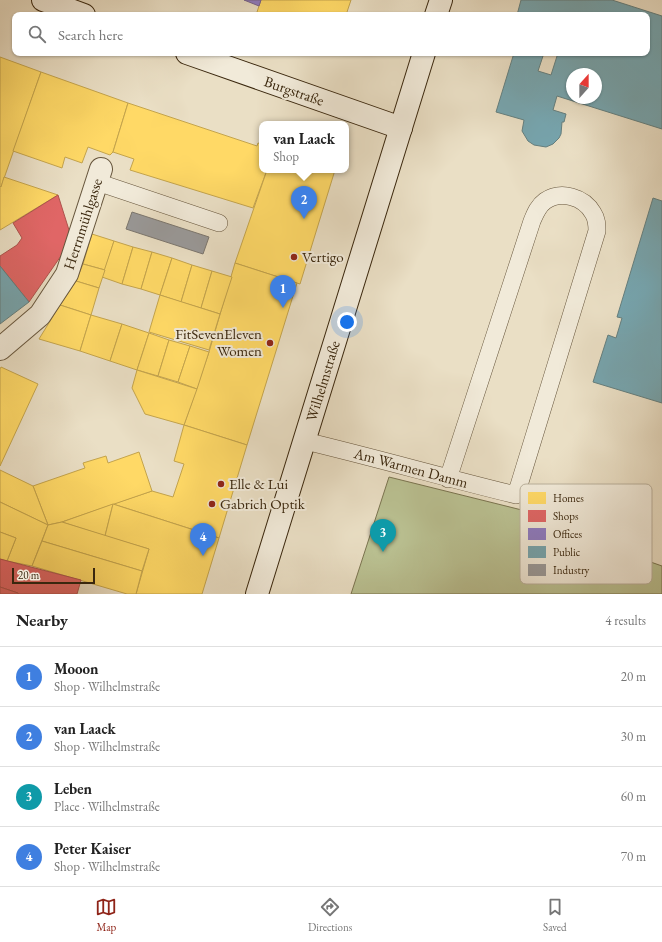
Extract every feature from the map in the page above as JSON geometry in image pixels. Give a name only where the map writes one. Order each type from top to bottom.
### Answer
[{"type":"main road","points":[[43,0],[76,12]]},
{"type":"main road","points":[[437,12],[441,0]]},
{"type":"main road","name":"Burgstraße","points":[[196,56],[401,128]]},
{"type":"main road","name":"Wilhelmstraße","points":[[257,594],[423,56]]},
{"type":"main road","name":"Herrnmühlgasse","points":[[0,349],[40,315],[67,274],[99,176]]},
{"type":"lane","points":[[99,176],[219,223]]},
{"type":"lane","name":"Am Warmen Damm","points":[[305,441],[356,453],[448,479],[516,495],[597,232],[597,222],[594,214],[587,204],[578,199],[568,196],[556,196],[545,201],[537,210],[448,479]]},
{"type":"green space","points":[[389,477],[520,510],[520,584],[652,584],[652,562],[662,566],[662,594],[351,594]]},
{"type":"building: Homes","points":[[261,0],[351,0],[347,12],[257,12]]},
{"type":"building: Homes","points":[[0,57],[41,72],[1,187],[0,186]]},
{"type":"building: Homes","points":[[41,72],[128,103],[113,152],[110,155],[88,147],[82,163],[65,157],[62,168],[13,151]]},
{"type":"building: Homes","points":[[128,103],[257,146],[259,143],[259,173],[266,173],[253,208],[130,170],[134,159],[113,152]]},
{"type":"building: Homes","points":[[266,173],[334,173],[300,284],[235,263]]},
{"type":"building: Homes","points":[[4,177],[58,195],[0,230],[0,186],[1,187]]},
{"type":"building: Homes","points":[[92,234],[114,241],[105,270],[83,264]]},
{"type":"building: Homes","points":[[114,241],[133,247],[122,284],[102,277]]},
{"type":"building: Homes","points":[[133,247],[152,252],[141,289],[122,284]]},
{"type":"building: Homes","points":[[152,252],[172,258],[160,295],[141,289]]},
{"type":"building: Homes","points":[[172,258],[192,265],[181,302],[160,295]]},
{"type":"building: Homes","points":[[235,263],[297,283],[247,445],[184,425],[209,352]]},
{"type":"building: Homes","points":[[83,264],[105,270],[99,288],[76,281]]},
{"type":"building: Homes","points":[[192,265],[212,271],[201,308],[181,302]]},
{"type":"building: Homes","points":[[212,271],[232,277],[220,314],[201,308]]},
{"type":"building: Homes","points":[[76,281],[99,288],[91,315],[60,305]]},
{"type":"building: Homes","points":[[160,295],[220,314],[209,350],[149,332]]},
{"type":"building: Homes","points":[[60,305],[91,315],[80,351],[39,339]]},
{"type":"building: Homes","points":[[91,315],[122,324],[110,361],[80,351]]},
{"type":"building: Homes","points":[[122,324],[149,333],[137,370],[110,361]]},
{"type":"building: Homes","points":[[149,333],[169,340],[158,376],[137,370]]},
{"type":"building: Homes","points":[[169,340],[190,346],[178,382],[158,376]]},
{"type":"building: Homes","points":[[190,346],[209,352],[197,389],[178,382]]},
{"type":"building: Homes","points":[[1,367],[38,384],[0,466],[0,369]]},
{"type":"building: Homes","points":[[137,370],[197,389],[184,425],[145,414],[132,388]]},
{"type":"building: Homes","points":[[184,425],[247,445],[219,538],[113,504],[152,491],[173,497],[184,464],[174,461]]},
{"type":"building: Homes","points":[[139,452],[152,491],[62,522],[48,525],[33,486],[85,468],[83,463],[106,456],[108,463]]},
{"type":"building: Homes","points":[[0,470],[33,486],[48,525],[0,502]]},
{"type":"building: Homes","points":[[0,502],[48,525],[32,566],[7,561],[16,538],[0,532]]},
{"type":"building: Homes","points":[[113,504],[105,536],[62,522]]},
{"type":"building: Homes","points":[[113,504],[219,538],[202,594],[136,594],[149,549],[105,536]]},
{"type":"building: Homes","points":[[62,522],[149,549],[142,571],[42,541],[48,525]]},
{"type":"building: Homes","points":[[0,532],[16,538],[7,561],[0,559]]},
{"type":"building: Homes","points":[[42,541],[142,571],[136,594],[127,594],[32,566]]},
{"type":"building: Shops","points":[[58,195],[69,230],[68,240],[63,253],[29,302],[0,266],[0,256],[17,245],[22,238],[13,223]]},
{"type":"building: Shops","points":[[0,559],[81,580],[77,594],[18,594],[0,587]]},
{"type":"building: Shops","points":[[0,587],[18,593],[18,594],[0,594]]},
{"type":"building: Offices","points":[[244,0],[261,0],[259,6]]},
{"type":"building: Public","points":[[521,0],[612,0],[650,12],[518,12]]},
{"type":"building: Public","points":[[650,12],[662,16],[662,129],[582,104],[602,104],[602,68],[566,68],[566,99],[557,96],[553,110],[566,114],[564,122],[562,122],[561,134],[553,144],[546,147],[534,145],[528,141],[522,131],[524,120],[496,112],[513,56],[543,56],[538,71],[551,75],[557,56],[650,56]]},
{"type":"building: Public","points":[[653,198],[662,201],[662,403],[593,382],[608,335],[616,338],[622,318],[617,317]]},
{"type":"building: Public","points":[[0,266],[29,302],[0,324]]},
{"type":"building: Industry","points":[[132,212],[209,237],[203,254],[126,229]]},
{"type":"place","name":"van Laack","points":[[304,219]]},
{"type":"place","name":"Vertigo","points":[[294,257]]},
{"type":"place","name":"Mooon","points":[[283,308]]},
{"type":"place","name":"FitSevenEleven Women","points":[[270,343]]},
{"type":"place","name":"Elle & Lui","points":[[221,484]]},
{"type":"place","name":"Gabrich Optik","points":[[212,504]]},
{"type":"place","name":"Leben","points":[[383,552]]},
{"type":"place","name":"Peter Kaiser","points":[[203,556]]}]
